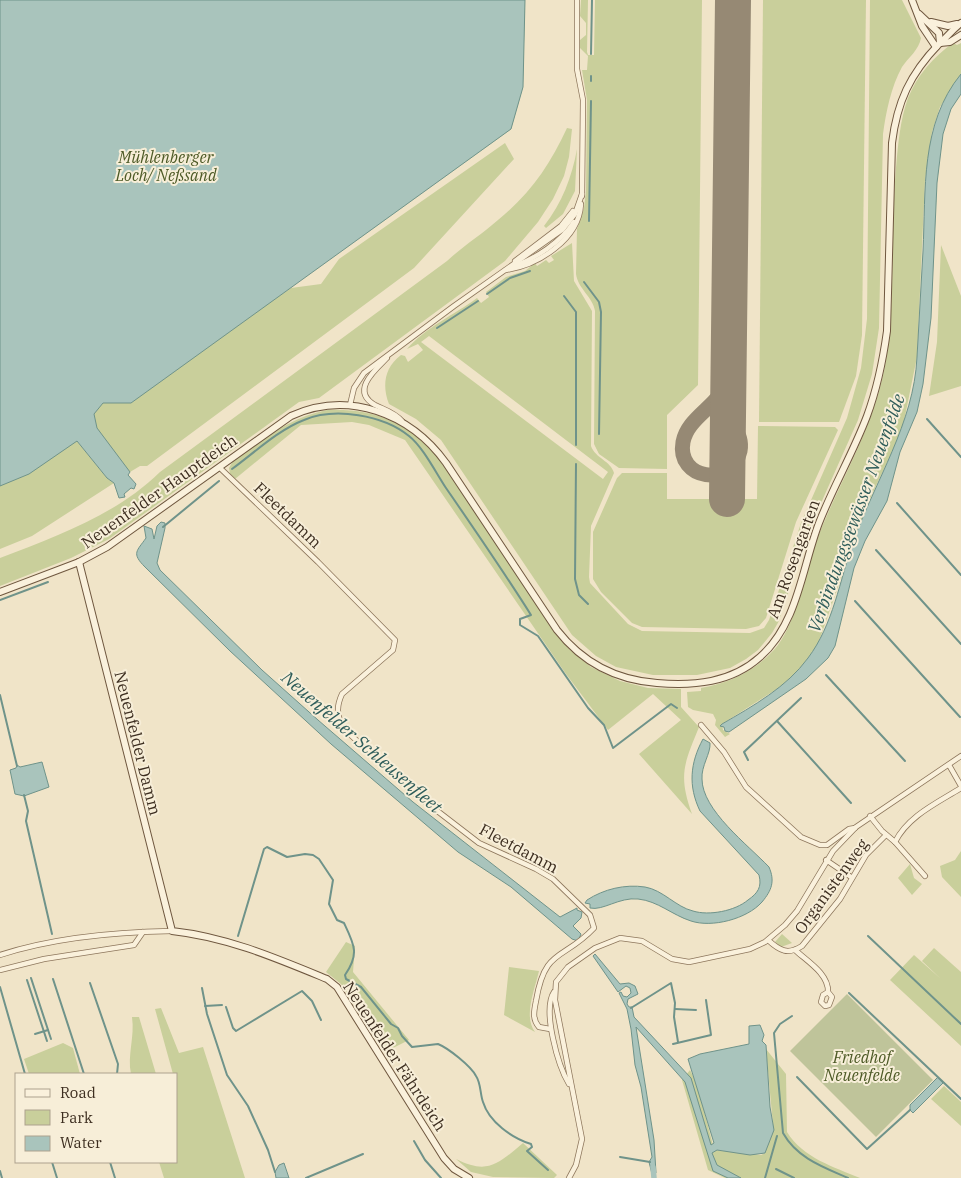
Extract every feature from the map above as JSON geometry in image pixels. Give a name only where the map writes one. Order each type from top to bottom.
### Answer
[{"type":"main road","points":[[912,0],[919,14],[922,26],[938,45]]},
{"type":"main road","points":[[919,14],[929,21],[939,33],[938,45]]},
{"type":"main road","points":[[929,21],[948,26],[961,23]]},
{"type":"main road","name":"Am Rosengarten","points":[[275,427],[307,409],[326,405],[350,405],[369,408],[402,421],[423,436],[438,452],[557,630],[586,659],[600,668],[630,680],[664,684],[711,682],[731,675],[754,662],[774,642],[788,619],[819,522],[872,401],[882,362],[886,331],[890,202],[895,123],[902,96],[910,79],[948,32],[961,23]]},
{"type":"main road","points":[[938,45],[950,42],[961,35]]},
{"type":"main road","name":"Neuenfelder Hauptdeich","points":[[0,592],[79,562],[128,533],[275,427]]},
{"type":"main road","name":"Neuenfelder Damm","points":[[79,562],[172,931]]},
{"type":"main road","name":"Neuenfelder Fährdeich","points":[[172,931],[211,936],[327,978],[337,987],[447,1162],[469,1178]]},
{"type":"street","points":[[505,270],[519,268],[534,262],[563,241],[573,230],[581,208],[584,105],[577,69],[577,0]]},
{"type":"street","points":[[350,405],[354,388],[360,378],[397,348],[505,270],[561,226],[572,213],[582,194]]},
{"type":"street","points":[[397,348],[367,380],[364,390],[369,401],[395,414],[402,421]]},
{"type":"street","name":"Fleetdamm","points":[[219,467],[364,607],[395,640],[393,650],[342,694],[337,703],[337,716],[343,728],[414,793],[468,835],[486,848],[545,874],[579,903],[592,920],[594,928],[582,940],[552,959],[541,978],[534,1017],[539,1027],[550,1029]]},
{"type":"street","points":[[701,725],[724,752],[746,787],[801,837],[825,846],[849,829],[856,827]]},
{"type":"street","points":[[768,940],[797,911],[809,894],[826,860],[856,827],[961,756]]},
{"type":"street","points":[[949,765],[961,787]]},
{"type":"street","name":"Organistenweg","points":[[895,842],[908,823],[916,816],[961,787]]},
{"type":"street","name":"Organistenweg","points":[[870,816],[925,876]]},
{"type":"street","name":"Organistenweg","points":[[768,940],[779,950],[785,952],[802,946],[831,910],[866,855],[886,835]]},
{"type":"street","points":[[826,860],[851,877]]},
{"type":"street","name":"Neuenfelder Fährdeich","points":[[0,955],[55,942],[143,932],[172,931]]},
{"type":"street","points":[[0,970],[44,959],[134,945],[143,932]]},
{"type":"street","name":"Fleetdamm","points":[[571,1087],[564,1075],[550,1029],[550,1001],[558,978],[572,963],[595,948],[620,938],[642,941],[672,959],[689,962],[750,949],[768,940]]},
{"type":"street","name":"Organistenweg","points":[[795,950],[824,977],[828,984],[828,992]]},
{"type":"street","points":[[555,990],[558,1022],[582,1139],[579,1155],[569,1178]]},
{"type":"green space","name":"Mühlenberger Loch/ Neßsand","points":[[0,0],[525,0],[523,87],[511,129],[276,298],[291,288],[321,284],[339,259],[505,143],[514,159],[414,268],[147,466],[140,466],[130,472],[112,449],[103,456],[77,441],[107,478],[114,483],[32,536],[0,549]]},
{"type":"green space","points":[[581,0],[588,0],[587,52],[588,55],[594,55],[595,0],[702,0],[698,385],[667,415],[667,469],[619,468],[599,454],[594,444],[595,311],[576,274],[577,229],[584,208],[586,191],[587,100],[582,70],[587,70],[588,56],[580,48],[580,40],[586,35],[586,23],[580,16]]},
{"type":"green space","points":[[763,0],[866,0],[862,335],[856,376],[839,422],[759,422]]},
{"type":"green space","points":[[870,0],[902,0],[921,38],[916,50],[902,67],[895,83],[887,108],[883,134],[879,328],[872,374],[858,420],[809,530],[779,621],[758,650],[746,659],[730,668],[697,675],[653,675],[616,667],[596,656],[572,635],[441,440],[416,419],[389,404],[385,384],[388,371],[395,360],[401,355],[405,356],[408,362],[423,350],[418,344],[407,349],[423,334],[477,298],[481,303],[489,297],[486,292],[506,277],[525,271],[535,263],[537,266],[546,260],[549,263],[554,260],[551,256],[572,243],[574,281],[592,311],[591,446],[596,454],[610,465],[614,473],[591,526],[590,583],[628,624],[642,631],[750,633],[764,628],[769,620],[801,523],[847,418],[861,368],[867,319]],"holes":[[[429,336],[608,472],[603,479],[421,342]]]},
{"type":"green space","points":[[953,43],[957,45],[961,43],[961,74],[940,107],[932,132],[925,180],[917,357],[902,431],[867,505],[818,644],[800,669],[780,687],[722,724],[723,730],[730,734],[725,737],[715,725],[716,720],[713,714],[693,710],[688,707],[687,692],[701,691],[701,688],[734,679],[753,668],[778,645],[790,623],[822,526],[864,433],[881,385],[889,336],[894,192],[901,124],[905,106],[921,75],[939,54]]},
{"type":"green space","points":[[567,128],[572,129],[569,157],[564,176],[553,199],[538,222],[505,261],[319,398],[299,402],[109,539],[71,558],[0,586],[0,558],[85,523],[124,500],[447,261],[492,225],[520,200],[538,178],[554,154]]},
{"type":"green space","points":[[577,149],[575,191],[563,214],[546,228],[544,226],[556,208],[565,189]]},
{"type":"green space","points":[[941,245],[961,296],[961,386],[929,396],[937,342]]},
{"type":"green space","points":[[327,410],[344,410],[374,415],[401,426],[426,445],[438,457],[554,632],[569,649],[591,667],[620,681],[648,688],[681,689],[681,707],[699,727],[687,761],[684,779],[692,814],[639,754],[681,720],[653,694],[608,730],[566,674],[405,440],[369,425],[352,422],[301,425],[235,479],[230,474],[229,468],[233,461],[266,437],[289,423]]},
{"type":"green space","points":[[758,426],[835,427],[838,430],[796,522],[766,618],[759,626],[746,629],[642,627],[632,623],[601,592],[593,579],[593,532],[617,478],[622,473],[667,473],[667,499],[757,499]]},
{"type":"green space","points":[[961,851],[961,897],[942,877],[940,866],[955,860]]},
{"type":"green space","points":[[910,864],[914,878],[922,884],[912,895],[898,878]]},
{"type":"green space","points":[[782,934],[792,943],[781,947],[775,942]]},
{"type":"green space","points":[[346,942],[355,946],[353,972],[409,1040],[385,1052],[341,984],[326,972]]},
{"type":"green space","points":[[934,948],[961,972],[961,1046],[890,980],[914,955],[941,979],[922,961]]},
{"type":"green space","points":[[509,967],[539,971],[530,1010],[530,1018],[535,1032],[504,1015]]},
{"type":"green space","name":"Friedhof Neuenfelde","points":[[847,994],[933,1080],[876,1137],[790,1051]]},
{"type":"green space","points":[[161,1008],[179,1053],[203,1047],[245,1178],[164,1178],[159,1163],[178,1163],[178,1073],[173,1073],[155,1009]]},
{"type":"green space","points":[[132,1017],[139,1017],[156,1073],[131,1073]]},
{"type":"green space","points":[[63,1043],[73,1048],[80,1073],[29,1073],[24,1059]]},
{"type":"green space","points":[[766,1049],[786,1074],[787,1132],[810,1155],[860,1178],[725,1178],[708,1170],[682,1080],[690,1070],[697,1084],[713,1145],[717,1150],[761,1155],[765,1153],[773,1125]]},
{"type":"green space","points":[[944,1086],[961,1102],[961,1126],[931,1099]]},
{"type":"green space","points":[[523,1143],[557,1175],[554,1178],[493,1177],[471,1172],[456,1159],[467,1164],[485,1167],[499,1162]]},
{"type":"water","name":"Mühlenberger Loch/ Neßsand","points":[[0,0],[525,0],[523,87],[511,129],[131,403],[103,403],[94,414],[97,428],[130,472],[128,475],[136,484],[134,489],[131,488],[124,494],[125,497],[119,498],[114,483],[107,478],[77,441],[29,474],[0,486]]},
{"type":"water","points":[[961,74],[961,94],[951,109],[943,134],[937,183],[931,318],[923,384],[917,412],[900,452],[887,501],[865,541],[854,568],[835,646],[828,658],[806,679],[729,732],[725,731],[724,727],[720,726],[722,724],[780,687],[800,668],[817,645],[830,617],[853,542],[901,428],[909,405],[917,357],[928,158],[938,114],[948,93]]},
{"type":"water","points":[[161,522],[165,523],[165,528],[157,563],[160,570],[262,670],[413,802],[560,917],[577,908],[577,910],[582,912],[581,918],[573,926],[581,934],[578,941],[572,939],[511,887],[458,852],[331,744],[230,651],[145,567],[137,555],[138,549],[146,538],[144,526],[152,529],[154,539],[157,526]]},
{"type":"water","points":[[703,739],[710,743],[702,774],[704,791],[718,815],[769,867],[772,885],[765,898],[756,908],[748,913],[719,923],[691,921],[652,902],[638,899],[624,900],[600,908],[590,908],[590,904],[585,903],[587,900],[608,890],[622,887],[637,886],[652,889],[687,909],[707,913],[729,910],[743,904],[757,892],[760,883],[759,875],[700,811],[696,802],[692,784],[693,766]]},
{"type":"water","points":[[42,762],[49,787],[24,796],[15,794],[10,770],[16,768],[17,765],[20,767]]},
{"type":"water","points":[[595,954],[620,984],[629,983],[635,986],[638,994],[628,999],[627,1004],[629,1007],[632,1007],[634,1017],[691,1078],[711,1145],[714,1143],[688,1059],[700,1054],[749,1044],[749,1026],[760,1025],[764,1035],[762,1041],[766,1045],[770,1107],[774,1130],[765,1153],[750,1155],[717,1150],[712,1153],[717,1165],[741,1178],[728,1178],[713,1171],[685,1082],[636,1027],[654,1140],[656,1173],[652,1174],[649,1162],[652,1157],[641,1087],[635,1065],[631,1029],[627,1009],[619,993],[621,992],[623,996],[627,997],[631,993],[630,988],[626,986],[618,992],[593,956]]},
{"type":"water","points":[[938,1077],[943,1083],[913,1113],[910,1110],[910,1105]]},
{"type":"water","points":[[284,1163],[289,1178],[276,1178],[275,1172],[279,1165]]},
{"type":"waterway","points":[[591,54],[592,0]]},
{"type":"waterway","points":[[591,76],[591,81]]},
{"type":"waterway","points":[[589,221],[591,101]]},
{"type":"waterway","points":[[487,294],[510,278],[530,271]]},
{"type":"waterway","points":[[584,282],[599,302],[601,312],[599,434]]},
{"type":"waterway","points":[[564,296],[576,312],[576,445]]},
{"type":"waterway","points":[[437,328],[478,301]]},
{"type":"waterway","points":[[232,469],[266,442],[294,424],[316,416],[330,414],[358,415],[373,418],[398,429],[409,436],[424,453],[531,615],[520,619],[520,625],[538,636],[588,708],[604,725],[613,748],[671,704],[677,708]]},
{"type":"waterway","points":[[927,419],[961,457]]},
{"type":"waterway","points":[[576,464],[575,579],[579,595],[588,604]]},
{"type":"waterway","points":[[163,527],[219,481]]},
{"type":"waterway","points":[[897,503],[961,575]]},
{"type":"waterway","points":[[876,550],[961,644]]},
{"type":"waterway","points":[[0,600],[48,582]]},
{"type":"waterway","points":[[855,601],[960,717]]},
{"type":"waterway","points":[[826,675],[905,761]]},
{"type":"waterway","points":[[0,695],[17,766]]},
{"type":"waterway","points":[[748,760],[744,752],[801,698]]},
{"type":"waterway","points":[[777,721],[851,803]]},
{"type":"waterway","points":[[24,795],[28,811],[26,821],[52,934]]},
{"type":"waterway","points":[[238,936],[264,849],[267,847],[287,857],[305,854],[313,855],[319,859],[333,880],[329,904],[337,920],[344,923],[353,943],[353,961],[345,975],[346,979],[361,987],[391,1024],[398,1028],[402,1036],[412,1047],[438,1044],[464,1063],[478,1079],[483,1102],[490,1116],[516,1138],[531,1144],[532,1147],[527,1151],[548,1170]]},
{"type":"waterway","points":[[868,936],[961,1024]]},
{"type":"waterway","points":[[31,978],[51,1039]]},
{"type":"waterway","points":[[53,979],[84,1073]]},
{"type":"waterway","points":[[27,980],[47,1041]]},
{"type":"waterway","points":[[90,983],[118,1064],[117,1073]]},
{"type":"waterway","points":[[631,1008],[671,983],[675,1003],[674,1017],[678,1042]]},
{"type":"waterway","points":[[0,987],[25,1073]]},
{"type":"waterway","points":[[202,988],[207,1014],[227,1075],[248,1106],[268,1150],[275,1172]]},
{"type":"waterway","points":[[226,1007],[233,1028],[236,1031],[302,991],[312,1001],[321,1020]]},
{"type":"waterway","points":[[849,993],[961,1099]]},
{"type":"waterway","points":[[673,1044],[711,1035],[706,1000]]},
{"type":"waterway","points":[[205,1006],[222,1005]]},
{"type":"waterway","points":[[675,1009],[696,1010]]},
{"type":"waterway","points":[[792,1016],[780,1024],[774,1033],[783,1133],[789,1142],[811,1161],[848,1178]]},
{"type":"waterway","points":[[35,1034],[48,1030]]},
{"type":"waterway","points":[[797,1077],[867,1149],[910,1110]]},
{"type":"waterway","points":[[765,1178],[777,1136]]},
{"type":"waterway","points":[[414,1141],[425,1160],[441,1178]]},
{"type":"waterway","points":[[306,1178],[363,1154]]},
{"type":"waterway","points":[[620,1157],[650,1162]]},
{"type":"waterway","points":[[52,1163],[57,1178]]},
{"type":"waterway","points":[[110,1163],[115,1178]]},
{"type":"waterway","points":[[653,1167],[654,1178]]},
{"type":"waterway","points":[[776,1169],[794,1178]]},
{"type":"waterway","points":[[0,1171],[2,1178]]},
{"type":"taxiway","points":[[728,377],[720,395],[691,424],[683,442],[683,455],[688,465],[706,475],[727,471],[735,463],[740,451],[739,436],[730,415],[728,380]]},
{"type":"runway","points":[[727,499],[733,0]]},
{"type":"water label","name":"Verbindungsgewässer Neuenfelde","points":[[856,513]]},
{"type":"water label","name":"Neuenfelder Schleusenfleet","points":[[362,742]]}]
